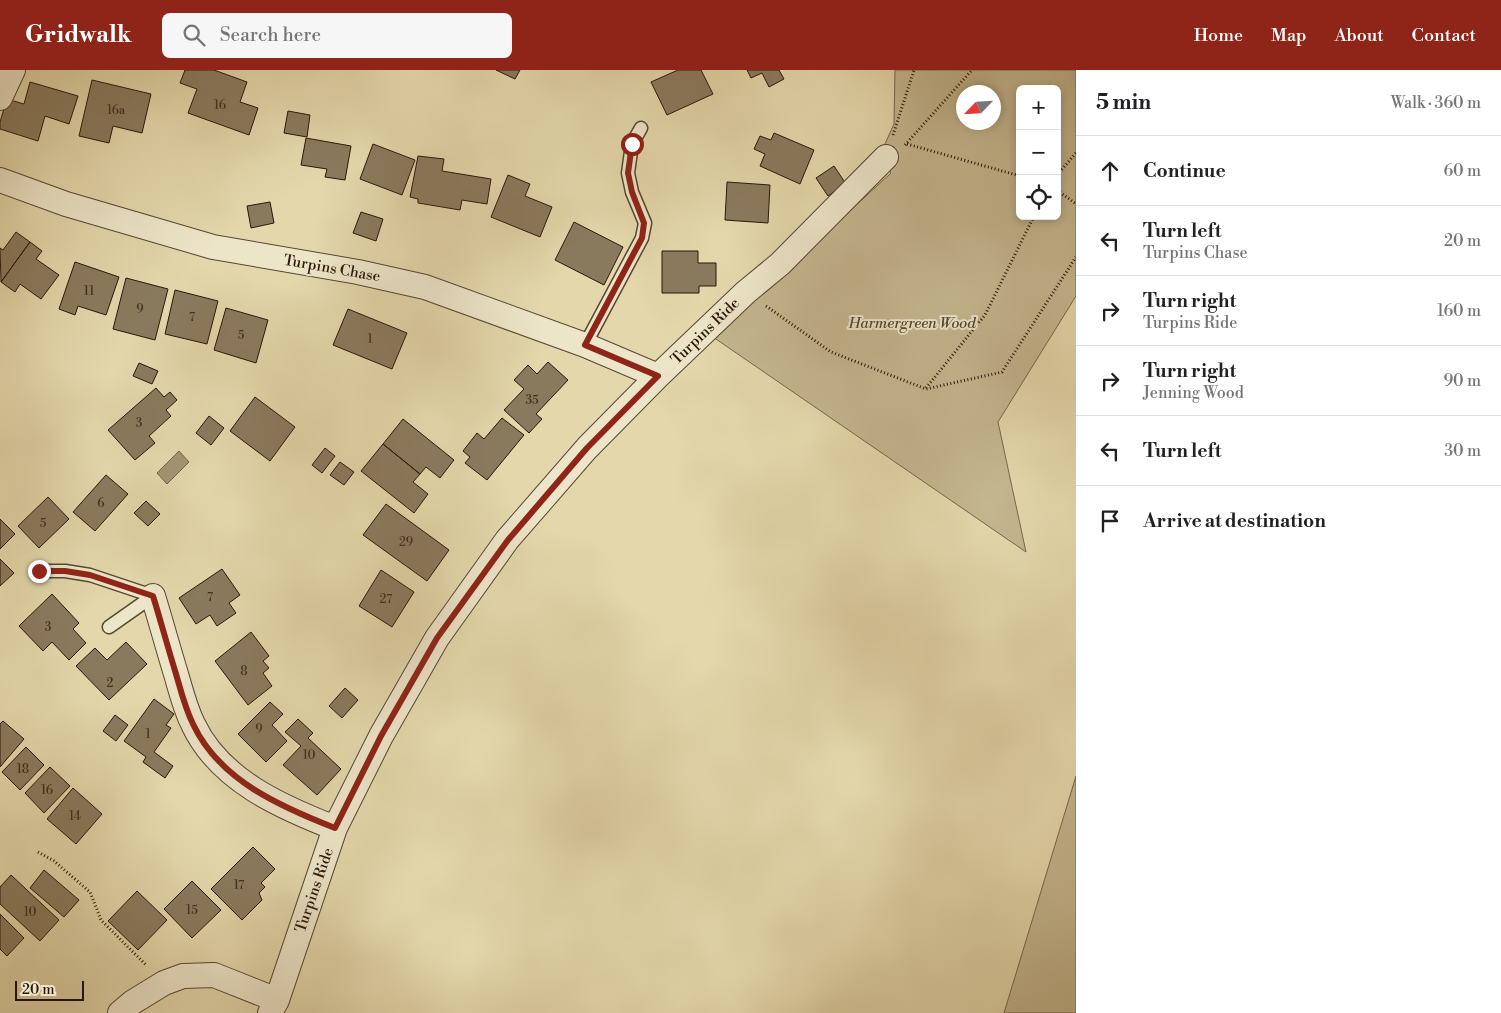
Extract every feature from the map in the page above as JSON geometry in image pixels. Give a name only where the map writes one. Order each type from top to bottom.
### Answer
[{"type":"street","points":[[0,98],[13,70]]},
{"type":"street","name":"Turpins Ride","points":[[273,1007],[335,828],[381,736],[437,638],[508,540],[587,448],[658,376],[746,292],[780,264],[886,157]]},
{"type":"street","name":"Turpins Chase","points":[[0,180],[66,204],[213,247],[358,272],[425,287],[585,345],[658,376]]},
{"type":"street","points":[[153,596],[185,704],[193,726],[206,746],[244,783],[266,798],[335,828]]},
{"type":"street","points":[[120,1013],[133,1002],[164,983],[183,976],[214,975],[273,1007]]},
{"type":"lane","points":[[585,345],[642,238],[644,223],[632,192],[628,173],[632,144],[641,128]]},
{"type":"lane","points":[[39,571],[65,571],[90,575],[153,596]]},
{"type":"lane","points":[[109,627],[153,596]]},
{"type":"path","points":[[886,157],[914,70]]},
{"type":"path","points":[[886,157],[907,144],[972,70]]},
{"type":"path","points":[[907,144],[1016,175]]},
{"type":"path","points":[[1061,170],[1076,153]]},
{"type":"path","points":[[1070,159],[1076,159]]},
{"type":"path","points":[[1061,193],[1076,204]]},
{"type":"path","points":[[926,389],[985,316],[1032,220]]},
{"type":"path","points":[[746,292],[831,352],[926,389],[1002,372],[1076,257]]},
{"type":"path","points":[[38,852],[54,861],[90,892],[101,920],[164,983]]},
{"type":"green space","name":"Harmergreen Wood","points":[[895,70],[1076,70],[1076,296],[998,422],[1026,552],[713,337],[891,173],[879,157],[894,124]]},
{"type":"green space","points":[[1076,776],[1076,1013],[1004,1013]]},
{"type":"shaded area","points":[[179,451],[189,462],[167,484],[157,473]]},
{"type":"building","points":[[185,70],[214,70],[247,82],[240,102],[258,108],[249,135],[188,113],[197,89],[180,83]]},
{"type":"building","points":[[496,70],[520,70],[515,79]]},
{"type":"building","points":[[678,70],[701,70],[713,94],[667,115],[651,82]]},
{"type":"building","points":[[747,70],[779,70],[784,79],[769,87],[762,73],[751,78]]},
{"type":"building","points":[[92,80],[151,94],[142,133],[113,126],[109,143],[79,136]]},
{"type":"building","points":[[30,82],[78,96],[69,124],[45,116],[38,141],[0,129],[0,122],[7,99],[24,104]]},
{"type":"building","points":[[288,111],[310,115],[307,137],[284,133]]},
{"type":"building","points":[[774,133],[814,150],[800,184],[760,166],[765,154],[754,149],[760,136],[771,140]]},
{"type":"building","points":[[306,138],[351,146],[345,180],[325,177],[327,169],[301,165]]},
{"type":"building","points":[[373,144],[415,160],[402,195],[360,179]]},
{"type":"building","points":[[418,156],[444,159],[442,171],[491,179],[487,204],[462,200],[460,210],[418,203],[418,199],[410,197]]},
{"type":"building","points":[[834,166],[846,184],[828,196],[816,178]]},
{"type":"building","points":[[508,175],[530,184],[525,196],[552,207],[540,237],[491,217]]},
{"type":"building","points":[[727,182],[770,185],[768,223],[725,220]]},
{"type":"building","points":[[270,202],[274,223],[251,228],[247,206]]},
{"type":"building","points":[[361,212],[383,219],[376,241],[353,233]]},
{"type":"building","points":[[574,222],[623,247],[604,285],[555,260]]},
{"type":"building","points":[[16,232],[30,242],[1,282],[0,248],[3,250]]},
{"type":"building","points":[[30,242],[42,251],[36,259],[59,275],[41,299],[20,284],[15,292],[1,282]]},
{"type":"building","points":[[662,251],[698,251],[698,263],[716,263],[716,286],[699,286],[699,293],[662,293]]},
{"type":"building","points":[[75,262],[119,277],[106,315],[78,306],[75,315],[59,309]]},
{"type":"building","points":[[126,278],[168,289],[155,340],[113,329]]},
{"type":"building","points":[[175,290],[218,301],[207,344],[165,334]]},
{"type":"building","points":[[226,308],[268,320],[256,363],[214,350]]},
{"type":"building","points":[[348,309],[407,333],[392,369],[333,345]]},
{"type":"building","points":[[548,362],[568,380],[536,414],[542,419],[529,433],[504,410],[524,389],[514,380],[528,365],[537,374]]},
{"type":"building","points":[[139,363],[158,371],[152,384],[133,376]]},
{"type":"building","points":[[156,388],[164,397],[170,392],[177,400],[166,410],[171,416],[149,436],[155,443],[135,460],[108,430]]},
{"type":"building","points":[[255,397],[295,427],[270,461],[230,431]]},
{"type":"building","points":[[209,416],[224,428],[211,445],[196,433]]},
{"type":"building","points":[[502,418],[524,435],[487,480],[465,463],[470,457],[463,451],[477,433],[484,439]]},
{"type":"building","points":[[403,419],[454,460],[440,478],[426,467],[420,474],[383,444]]},
{"type":"building","points":[[383,444],[420,474],[413,482],[428,494],[414,513],[361,471]]},
{"type":"building","points":[[325,448],[335,456],[322,473],[312,465]]},
{"type":"building","points":[[340,462],[354,472],[344,485],[330,475]]},
{"type":"building","points":[[106,475],[128,494],[95,531],[73,512]]},
{"type":"building","points":[[48,497],[69,519],[39,548],[18,526]]},
{"type":"building","points":[[146,501],[160,514],[148,526],[134,513]]},
{"type":"building","points":[[386,504],[449,550],[427,581],[363,535]]},
{"type":"building","points":[[0,519],[15,534],[0,549]]},
{"type":"building","points":[[0,559],[14,573],[0,586]]},
{"type":"building","points":[[222,569],[240,595],[229,603],[236,613],[217,626],[210,615],[196,624],[179,598]]},
{"type":"building","points":[[381,570],[414,592],[392,627],[359,606]]},
{"type":"building","points":[[52,594],[79,623],[73,629],[86,643],[69,660],[52,642],[43,651],[19,626]]},
{"type":"building","points":[[251,632],[269,656],[263,661],[269,668],[263,673],[272,686],[248,705],[215,661]]},
{"type":"building","points":[[126,642],[147,664],[109,700],[76,666],[95,648],[107,660]]},
{"type":"building","points":[[345,688],[358,700],[342,718],[329,706]]},
{"type":"building","points":[[154,699],[174,714],[166,725],[171,728],[154,752],[173,766],[165,778],[143,762],[146,757],[124,741]]},
{"type":"building","points":[[270,702],[283,714],[272,725],[287,741],[266,762],[238,734]]},
{"type":"building","points":[[115,715],[128,725],[116,741],[103,731]]},
{"type":"building","points":[[298,719],[313,733],[308,738],[341,769],[317,795],[283,765],[301,746],[285,732]]},
{"type":"building","points":[[3,721],[24,739],[0,767],[0,724]]},
{"type":"building","points":[[26,747],[44,765],[20,790],[2,772]]},
{"type":"building","points":[[50,767],[70,786],[44,813],[25,793]]},
{"type":"building","points":[[73,788],[102,814],[76,844],[47,819]]},
{"type":"building","points":[[253,847],[275,869],[261,883],[265,887],[259,893],[262,900],[242,920],[211,889]]},
{"type":"building","points":[[44,870],[79,900],[64,917],[30,888]]},
{"type":"building","points":[[11,875],[59,920],[40,941],[0,904],[0,887]]},
{"type":"building","points":[[192,881],[221,910],[192,938],[164,909]]},
{"type":"building","points":[[137,891],[167,920],[138,950],[108,921]]},
{"type":"building","points":[[0,914],[24,938],[7,956],[0,949]]},
{"type":"route","points":[[39,571],[65,571],[90,575],[153,596],[185,704],[193,726],[206,746],[222,764],[244,783],[266,798],[335,828],[381,736],[437,638],[508,540],[587,448],[658,376],[585,345],[642,238],[644,223],[632,192],[628,173],[632,144]]}]
